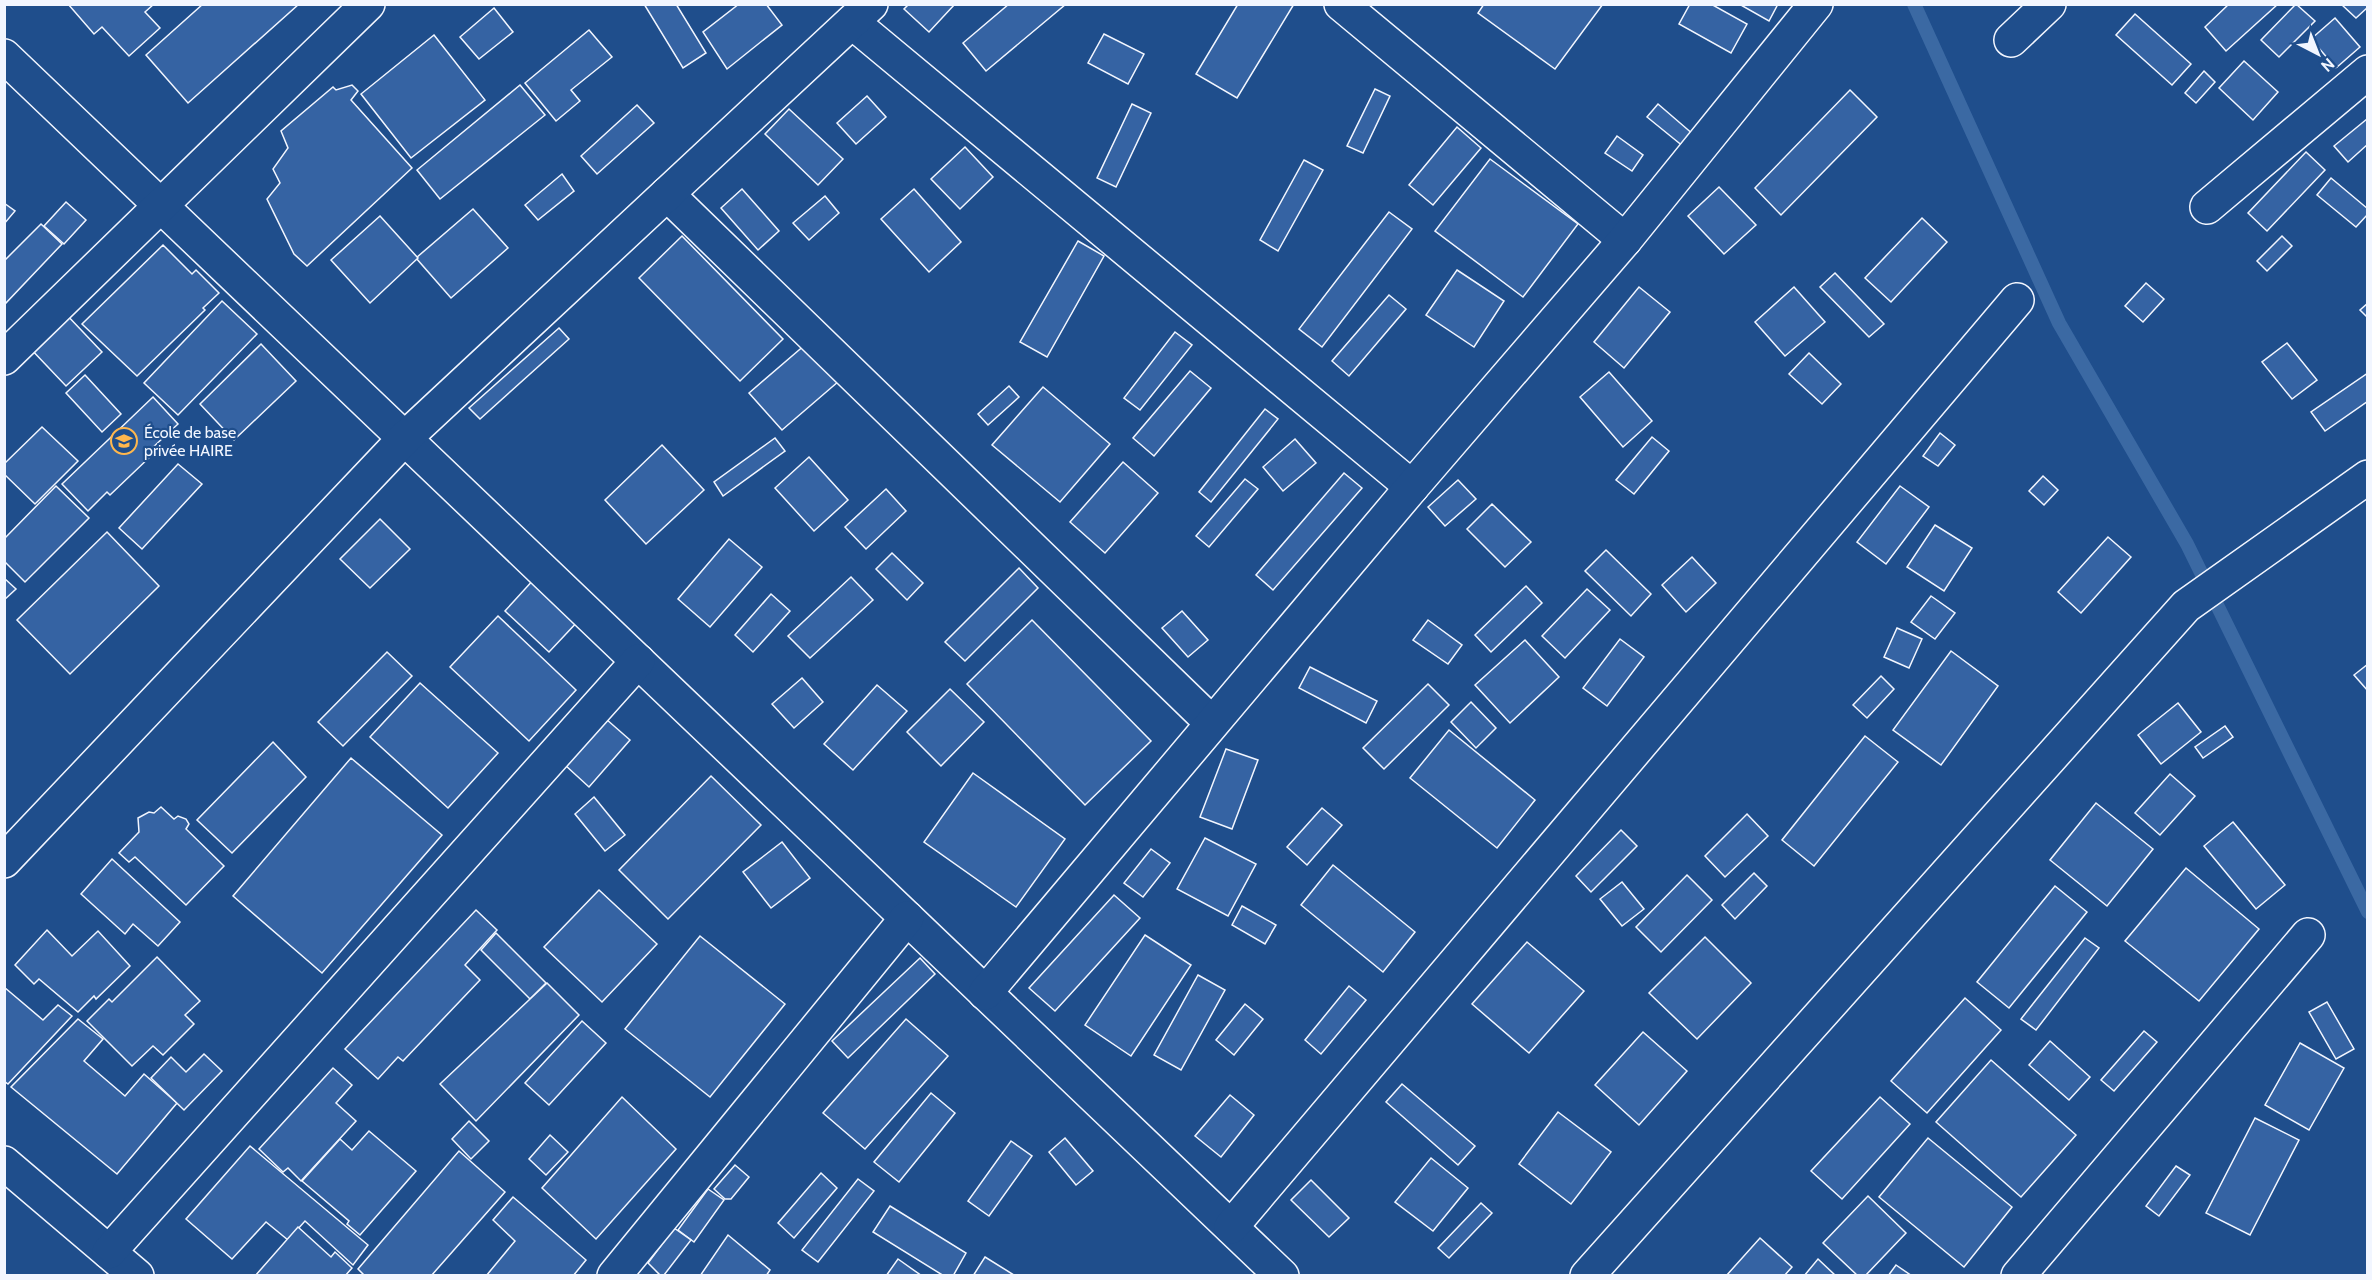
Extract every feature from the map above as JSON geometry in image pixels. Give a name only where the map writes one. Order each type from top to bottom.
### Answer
[{"type":"street","points":[[4,358],[368,4]]},
{"type":"street","points":[[1341,4],[1625,240]]},
{"type":"street","points":[[985,993],[1412,487],[1625,240],[1815,4]]},
{"type":"street","points":[[2010,40],[2049,4]]},
{"type":"street","points":[[4,861],[405,438],[861,13],[1412,487]]},
{"type":"street","points":[[4,56],[1282,1275]]},
{"type":"street","points":[[2207,207],[2367,72]]},
{"type":"street","points":[[667,194],[1212,723]]},
{"type":"street","points":[[1231,1227],[2017,300]]},
{"type":"street","points":[[1587,1275],[2186,606],[2367,477]]},
{"type":"street","points":[[109,1252],[638,661]]},
{"type":"street","points":[[614,1275],[907,918]]},
{"type":"street","points":[[2018,1275],[2308,935]]},
{"type":"street","points":[[4,1163],[137,1275]]},
{"type":"building","points":[[68,4],[154,4],[145,12],[160,28],[129,56],[102,27],[94,34]]},
{"type":"building","points":[[203,4],[299,4],[188,103],[146,55]]},
{"type":"building","points":[[644,4],[676,4],[706,53],[683,68]]},
{"type":"building","points":[[739,4],[766,4],[782,25],[727,69],[703,32]]},
{"type":"building","points":[[909,4],[955,4],[929,32],[904,9]]},
{"type":"building","points":[[1009,4],[1066,4],[986,71],[963,43]]},
{"type":"building","points":[[1238,4],[1294,4],[1237,98],[1196,74]]},
{"type":"building","points":[[1484,4],[1603,4],[1555,69],[1478,13]]},
{"type":"building","points":[[1690,4],[1711,4],[1747,24],[1731,53],[1679,24]]},
{"type":"building","points":[[1739,4],[1778,4],[1769,21]]},
{"type":"building","points":[[2229,4],[2278,4],[2226,51],[2205,27]]},
{"type":"building","points":[[2296,4],[2315,21],[2279,57],[2261,40]]},
{"type":"building","points":[[2341,4],[2368,4],[2368,7],[2356,18]]},
{"type":"building","points":[[494,8],[513,32],[479,59],[460,37]]},
{"type":"building","points":[[2135,14],[2191,64],[2172,85],[2116,35]]},
{"type":"building","points":[[2335,18],[2360,47],[2336,68],[2311,39]]},
{"type":"building","points":[[589,30],[612,57],[571,90],[580,101],[556,121],[525,83]]},
{"type":"building","points":[[1104,34],[1144,54],[1128,84],[1088,63]]},
{"type":"building","points":[[434,35],[485,100],[411,158],[361,94]]},
{"type":"building","points":[[2244,61],[2278,92],[2253,120],[2219,88]]},
{"type":"building","points":[[2204,71],[2215,82],[2196,103],[2185,93]]},
{"type":"building","points":[[352,85],[358,91],[351,100],[412,168],[307,266],[294,254],[267,199],[280,183],[273,169],[288,148],[281,131],[333,87],[336,90]]},
{"type":"building","points":[[520,85],[545,115],[440,199],[417,170]]},
{"type":"building","points":[[1375,89],[1390,96],[1363,153],[1347,146]]},
{"type":"building","points":[[1850,90],[1877,117],[1781,215],[1755,188]]},
{"type":"building","points":[[867,96],[886,117],[856,144],[837,123]]},
{"type":"building","points":[[1132,104],[1151,113],[1116,187],[1097,178]]},
{"type":"building","points":[[1658,104],[1694,135],[1684,147],[1647,117]]},
{"type":"building","points":[[637,105],[654,123],[597,174],[581,156]]},
{"type":"building","points":[[789,109],[843,159],[818,185],[765,134]]},
{"type":"building","points":[[2367,119],[2368,144],[2348,162],[2334,146]]},
{"type":"building","points":[[1457,127],[1481,148],[1433,205],[1409,185]]},
{"type":"building","points":[[1617,136],[1643,155],[1632,171],[1605,153]]},
{"type":"building","points":[[965,147],[993,177],[960,209],[931,179]]},
{"type":"building","points":[[2306,152],[2325,170],[2267,231],[2248,213]]},
{"type":"building","points":[[1490,159],[1578,224],[1523,297],[1435,231]]},
{"type":"building","points":[[1304,160],[1323,170],[1278,251],[1260,240]]},
{"type":"building","points":[[562,174],[574,191],[538,220],[525,205]]},
{"type":"building","points":[[2331,178],[2368,209],[2368,214],[2356,227],[2317,195]]},
{"type":"building","points":[[1719,187],[1756,225],[1724,254],[1688,216]]},
{"type":"building","points":[[742,189],[779,231],[758,250],[721,208]]},
{"type":"building","points":[[914,189],[961,242],[929,272],[881,219]]},
{"type":"building","points":[[825,196],[839,213],[809,240],[793,223]]},
{"type":"building","points":[[66,202],[86,220],[64,244],[44,226]]},
{"type":"building","points":[[4,203],[15,211],[4,224]]},
{"type":"building","points":[[473,209],[508,248],[451,298],[416,258]]},
{"type":"building","points":[[1389,212],[1412,229],[1322,347],[1299,329]]},
{"type":"building","points":[[380,216],[418,258],[370,303],[331,260]]},
{"type":"building","points":[[1922,218],[1947,242],[1891,302],[1865,278]]},
{"type":"building","points":[[41,224],[62,244],[4,305],[4,261]]},
{"type":"building","points":[[682,236],[783,339],[740,381],[639,278]]},
{"type":"building","points":[[2282,236],[2292,246],[2267,271],[2257,261]]},
{"type":"building","points":[[1078,241],[1104,256],[1047,357],[1020,342]]},
{"type":"building","points":[[163,245],[192,274],[196,270],[219,293],[203,308],[205,310],[137,376],[82,324]]},
{"type":"building","points":[[1457,270],[1504,301],[1474,347],[1426,315]]},
{"type":"building","points":[[1835,273],[1884,324],[1869,337],[1820,287]]},
{"type":"building","points":[[2146,283],[2164,299],[2143,322],[2125,306]]},
{"type":"building","points":[[1639,287],[1670,312],[1624,368],[1594,342]]},
{"type":"building","points":[[1794,287],[1825,322],[1785,356],[1755,322]]},
{"type":"building","points":[[1389,295],[1406,309],[1349,376],[1332,361]]},
{"type":"building","points":[[222,301],[257,334],[178,415],[144,383]]},
{"type":"building","points":[[2368,303],[2368,318],[2360,310]]},
{"type":"building","points":[[64,312],[102,352],[66,386],[28,346]]},
{"type":"building","points":[[559,328],[569,339],[480,419],[469,408]]},
{"type":"building","points":[[1175,332],[1192,345],[1140,410],[1124,398]]},
{"type":"building","points":[[2287,343],[2317,380],[2292,399],[2262,362]]},
{"type":"building","points":[[261,344],[296,381],[234,440],[200,404]]},
{"type":"building","points":[[806,344],[839,381],[782,430],[749,393]]},
{"type":"building","points":[[1809,353],[1841,384],[1822,404],[1789,374]]},
{"type":"building","points":[[1190,371],[1211,388],[1154,456],[1133,438]]},
{"type":"building","points":[[1609,372],[1652,421],[1623,447],[1580,397]]},
{"type":"building","points":[[2368,373],[2368,401],[2325,431],[2311,412]]},
{"type":"building","points":[[85,375],[121,414],[102,432],[66,393]]},
{"type":"building","points":[[1009,386],[1019,397],[988,425],[978,414]]},
{"type":"building","points":[[1043,387],[1110,444],[1060,502],[992,445]]},
{"type":"building","points":[[153,397],[178,424],[150,450],[153,454],[110,495],[107,492],[88,511],[62,484]]},
{"type":"building","points":[[1265,409],[1278,419],[1211,502],[1199,492]]},
{"type":"building","points":[[42,427],[78,461],[35,504],[4,474],[4,464]]},
{"type":"building","points":[[1940,433],[1955,445],[1938,466],[1923,456]]},
{"type":"building","points":[[1652,437],[1669,451],[1634,494],[1616,480]]},
{"type":"building","points":[[775,438],[785,451],[723,496],[714,482]]},
{"type":"building","points":[[1295,439],[1316,463],[1283,491],[1263,467]]},
{"type":"building","points":[[662,445],[704,490],[646,544],[605,500]]},
{"type":"building","points":[[809,457],[848,500],[814,531],[775,488]]},
{"type":"building","points":[[1123,462],[1158,493],[1105,553],[1070,522]]},
{"type":"building","points":[[178,464],[202,484],[142,549],[119,528]]},
{"type":"building","points":[[1344,473],[1362,488],[1273,590],[1256,575]]},
{"type":"building","points":[[2043,476],[2058,490],[2044,505],[2029,491]]},
{"type":"building","points":[[1245,479],[1258,489],[1209,547],[1196,536]]},
{"type":"building","points":[[1458,480],[1476,499],[1445,526],[1428,507]]},
{"type":"building","points":[[56,486],[89,518],[25,582],[4,561],[4,539]]},
{"type":"building","points":[[1900,486],[1929,507],[1886,564],[1857,542]]},
{"type":"building","points":[[886,489],[906,511],[866,549],[845,527]]},
{"type":"building","points":[[1492,504],[1531,542],[1505,567],[1467,529]]},
{"type":"building","points":[[380,519],[410,549],[370,588],[340,559]]},
{"type":"building","points":[[1935,525],[1972,548],[1944,591],[1907,567]]},
{"type":"building","points":[[107,532],[159,586],[70,674],[17,620]]},
{"type":"building","points":[[2108,537],[2131,557],[2081,613],[2058,592]]},
{"type":"building","points":[[729,539],[762,567],[710,627],[678,599]]},
{"type":"building","points":[[1606,550],[1651,594],[1631,616],[1585,571]]},
{"type":"building","points":[[892,553],[923,583],[907,600],[876,569]]},
{"type":"building","points":[[1692,557],[1716,583],[1686,612],[1662,585]]},
{"type":"building","points":[[1019,568],[1038,588],[965,661],[945,642]]},
{"type":"building","points":[[851,577],[873,600],[810,658],[788,636]]},
{"type":"building","points":[[4,578],[16,589],[4,600]]},
{"type":"building","points":[[535,578],[580,619],[549,652],[505,611]]},
{"type":"building","points":[[1526,586],[1542,603],[1491,652],[1475,635]]},
{"type":"building","points":[[1587,589],[1610,610],[1565,658],[1542,636]]},
{"type":"building","points":[[771,594],[790,611],[753,652],[735,635]]},
{"type":"building","points":[[1931,596],[1955,613],[1935,639],[1911,622]]},
{"type":"building","points":[[1182,611],[1208,640],[1188,657],[1162,628]]},
{"type":"building","points":[[498,616],[576,690],[529,741],[450,667]]},
{"type":"building","points":[[1032,620],[1151,741],[1085,805],[967,684]]},
{"type":"building","points":[[1428,620],[1462,645],[1448,664],[1413,640]]},
{"type":"building","points":[[1897,628],[1922,639],[1909,668],[1884,657]]},
{"type":"building","points":[[1620,639],[1644,657],[1607,706],[1583,688]]},
{"type":"building","points":[[1525,640],[1559,677],[1510,723],[1475,685]]},
{"type":"building","points":[[1951,651],[1998,686],[1941,765],[1893,730]]},
{"type":"building","points":[[387,652],[412,676],[343,746],[318,722]]},
{"type":"building","points":[[2368,664],[2368,691],[2354,675]]},
{"type":"building","points":[[1310,667],[1377,701],[1366,723],[1299,688]]},
{"type":"building","points":[[1881,676],[1894,689],[1867,718],[1853,705]]},
{"type":"building","points":[[802,678],[823,702],[794,728],[772,704]]},
{"type":"building","points":[[420,683],[498,753],[448,808],[370,737]]},
{"type":"building","points":[[1428,684],[1449,705],[1384,769],[1363,748]]},
{"type":"building","points":[[877,685],[907,711],[853,770],[824,744]]},
{"type":"building","points":[[950,689],[984,722],[941,766],[907,732]]},
{"type":"building","points":[[1471,702],[1496,728],[1476,748],[1451,722]]},
{"type":"building","points":[[2178,703],[2201,732],[2161,764],[2138,735]]},
{"type":"building","points":[[606,719],[630,740],[589,787],[565,765]]},
{"type":"building","points":[[2225,726],[2233,737],[2203,758],[2195,747]]},
{"type":"building","points":[[1449,730],[1535,800],[1497,848],[1410,778]]},
{"type":"building","points":[[1865,736],[1898,762],[1814,866],[1782,840]]},
{"type":"building","points":[[273,742],[306,777],[232,853],[197,820]]},
{"type":"building","points":[[1226,749],[1258,760],[1232,829],[1200,817]]},
{"type":"building","points":[[351,758],[442,835],[322,973],[233,896]]},
{"type":"building","points":[[973,773],[1065,839],[1016,907],[924,842]]},
{"type":"building","points":[[2170,774],[2195,796],[2160,835],[2135,813]]},
{"type":"building","points":[[711,776],[761,825],[668,919],[619,870]]},
{"type":"building","points":[[594,797],[625,835],[605,851],[575,814]]},
{"type":"building","points":[[2096,803],[2153,849],[2107,906],[2050,860]]},
{"type":"building","points":[[161,807],[174,819],[178,816],[186,819],[189,824],[186,829],[224,866],[186,905],[135,857],[129,862],[119,853],[139,832],[138,818],[149,812],[154,813]]},
{"type":"building","points":[[1322,808],[1342,825],[1307,865],[1287,847]]},
{"type":"building","points":[[1747,814],[1768,836],[1725,877],[1705,856]]},
{"type":"building","points":[[2233,822],[2285,885],[2256,909],[2204,846]]},
{"type":"building","points":[[1621,830],[1637,846],[1591,892],[1576,876]]},
{"type":"building","points":[[1205,838],[1256,864],[1228,916],[1177,889]]},
{"type":"building","points":[[782,842],[810,878],[771,908],[743,872]]},
{"type":"building","points":[[1151,849],[1170,863],[1143,897],[1124,883]]},
{"type":"building","points":[[112,859],[180,922],[158,946],[133,924],[125,934],[81,894]]},
{"type":"building","points":[[1333,865],[1415,932],[1383,972],[1301,905]]},
{"type":"building","points":[[2186,868],[2259,929],[2199,1001],[2125,941]]},
{"type":"building","points":[[1754,873],[1767,886],[1735,919],[1722,905]]},
{"type":"building","points":[[1687,875],[1712,900],[1661,952],[1636,927]]},
{"type":"building","points":[[1622,882],[1644,909],[1622,926],[1600,899]]},
{"type":"building","points":[[2055,886],[2087,912],[2009,1008],[1977,982]]},
{"type":"building","points":[[599,890],[657,944],[602,1002],[544,947]]},
{"type":"building","points":[[1114,895],[1140,918],[1055,1011],[1029,988]]},
{"type":"building","points":[[1242,906],[1276,925],[1265,944],[1232,925]]},
{"type":"building","points":[[476,910],[497,930],[465,965],[480,980],[403,1061],[398,1057],[378,1079],[345,1049]]},
{"type":"building","points":[[47,930],[72,956],[98,931],[130,966],[96,999],[94,996],[78,1012],[39,979],[34,984],[15,965]]},
{"type":"building","points":[[496,933],[546,983],[530,999],[481,950]]},
{"type":"building","points":[[1145,935],[1191,965],[1131,1056],[1085,1025]]},
{"type":"building","points":[[700,936],[785,1004],[710,1097],[625,1029]]},
{"type":"building","points":[[1705,937],[1751,983],[1697,1039],[1649,993]]},
{"type":"building","points":[[2085,938],[2099,948],[2036,1030],[2021,1019]]},
{"type":"building","points":[[1527,942],[1584,991],[1529,1053],[1472,1004]]},
{"type":"building","points":[[157,957],[200,1001],[185,1015],[194,1024],[163,1055],[153,1046],[132,1066],[87,1021],[109,999],[112,1002]]},
{"type":"building","points":[[920,958],[935,974],[848,1058],[832,1041]]},
{"type":"building","points":[[1198,975],[1225,990],[1181,1070],[1154,1055]]},
{"type":"building","points":[[547,983],[579,1015],[476,1121],[440,1084]]},
{"type":"building","points":[[1349,986],[1366,1000],[1321,1054],[1305,1040]]},
{"type":"building","points":[[4,987],[43,1020],[58,1005],[72,1016],[8,1084],[4,1081]]},
{"type":"building","points":[[1965,998],[2001,1030],[1927,1113],[1891,1081]]},
{"type":"building","points":[[2327,1002],[2354,1049],[2336,1059],[2309,1012]]},
{"type":"building","points":[[1245,1004],[1263,1019],[1234,1055],[1216,1040]]},
{"type":"building","points":[[78,1019],[103,1039],[84,1061],[125,1096],[144,1074],[177,1103],[117,1174],[11,1087]]},
{"type":"building","points":[[906,1019],[948,1056],[865,1149],[823,1113]]},
{"type":"building","points":[[582,1021],[606,1043],[549,1105],[525,1083]]},
{"type":"building","points":[[2144,1031],[2157,1042],[2114,1091],[2101,1080]]},
{"type":"building","points":[[1643,1032],[1687,1071],[1639,1125],[1595,1085]]},
{"type":"building","points":[[2050,1041],[2090,1077],[2069,1100],[2029,1065]]},
{"type":"building","points":[[2300,1043],[2344,1068],[2309,1130],[2265,1105]]},
{"type":"building","points":[[204,1054],[222,1071],[184,1110],[151,1078],[171,1057],[186,1072]]},
{"type":"building","points":[[1991,1060],[2076,1135],[2021,1197],[1936,1122]]},
{"type":"building","points":[[333,1068],[352,1085],[336,1103],[356,1121],[301,1181],[288,1168],[283,1172],[259,1149]]},
{"type":"building","points":[[1402,1084],[1475,1146],[1458,1165],[1386,1102]]},
{"type":"building","points":[[931,1093],[955,1113],[899,1182],[874,1162]]},
{"type":"building","points":[[1230,1095],[1254,1115],[1221,1157],[1195,1136]]},
{"type":"building","points":[[622,1097],[676,1149],[596,1239],[542,1188]]},
{"type":"building","points":[[1880,1097],[1910,1124],[1842,1199],[1811,1171]]},
{"type":"building","points":[[1558,1112],[1611,1152],[1571,1204],[1519,1164]]},
{"type":"building","points":[[2255,1118],[2299,1140],[2250,1235],[2206,1213]]},
{"type":"building","points":[[469,1121],[489,1141],[471,1159],[452,1139]]},
{"type":"building","points":[[369,1131],[416,1171],[360,1235],[347,1224],[349,1221],[302,1181],[340,1139],[352,1150]]},
{"type":"building","points":[[550,1135],[568,1152],[546,1175],[529,1159]]},
{"type":"building","points":[[1065,1138],[1093,1171],[1076,1185],[1049,1152]]},
{"type":"building","points":[[1928,1138],[2012,1207],[1964,1267],[1879,1197]]},
{"type":"building","points":[[1011,1141],[1032,1156],[989,1216],[968,1201]]},
{"type":"building","points":[[250,1146],[368,1245],[353,1265],[305,1221],[288,1240],[266,1222],[232,1259],[186,1219]]},
{"type":"building","points":[[459,1151],[505,1192],[431,1276],[365,1276],[358,1269]]},
{"type":"building","points":[[1431,1158],[1468,1188],[1433,1231],[1395,1202]]},
{"type":"building","points":[[735,1165],[749,1177],[731,1199],[725,1199],[714,1189]]},
{"type":"building","points":[[2176,1166],[2190,1175],[2159,1216],[2146,1206]]},
{"type":"building","points":[[821,1173],[837,1188],[794,1238],[778,1223]]},
{"type":"building","points":[[858,1179],[874,1191],[818,1262],[802,1250]]},
{"type":"building","points":[[1311,1180],[1349,1218],[1329,1237],[1291,1200]]},
{"type":"building","points":[[708,1189],[724,1200],[694,1242],[678,1230]]},
{"type":"building","points":[[1868,1196],[1906,1233],[1865,1276],[1858,1276],[1823,1243]]},
{"type":"building","points":[[513,1197],[586,1260],[573,1276],[486,1276],[515,1241],[493,1220]]},
{"type":"building","points":[[1481,1203],[1492,1213],[1449,1258],[1438,1248]]},
{"type":"building","points":[[890,1206],[966,1253],[953,1276],[944,1276],[873,1232]]},
{"type":"building","points":[[298,1227],[331,1257],[335,1252],[352,1268],[345,1276],[255,1276]]},
{"type":"building","points":[[674,1228],[691,1240],[664,1275],[660,1275],[648,1263]]},
{"type":"building","points":[[728,1235],[770,1270],[766,1276],[700,1276]]},
{"type":"building","points":[[1760,1238],[1792,1267],[1784,1276],[1726,1276]]},
{"type":"building","points":[[985,1257],[1014,1275],[973,1276]]},
{"type":"building","points":[[898,1259],[922,1276],[886,1276]]},
{"type":"building","points":[[1818,1259],[1836,1276],[1804,1276]]},
{"type":"building","points":[[1896,1265],[1912,1276],[1888,1276]]},
{"type":"waterway","points":[[1914,4],[2059,323],[2187,544],[2368,912]]},
{"type":"place","name":"École de base privée HAIRE","points":[[124,441]]}]
